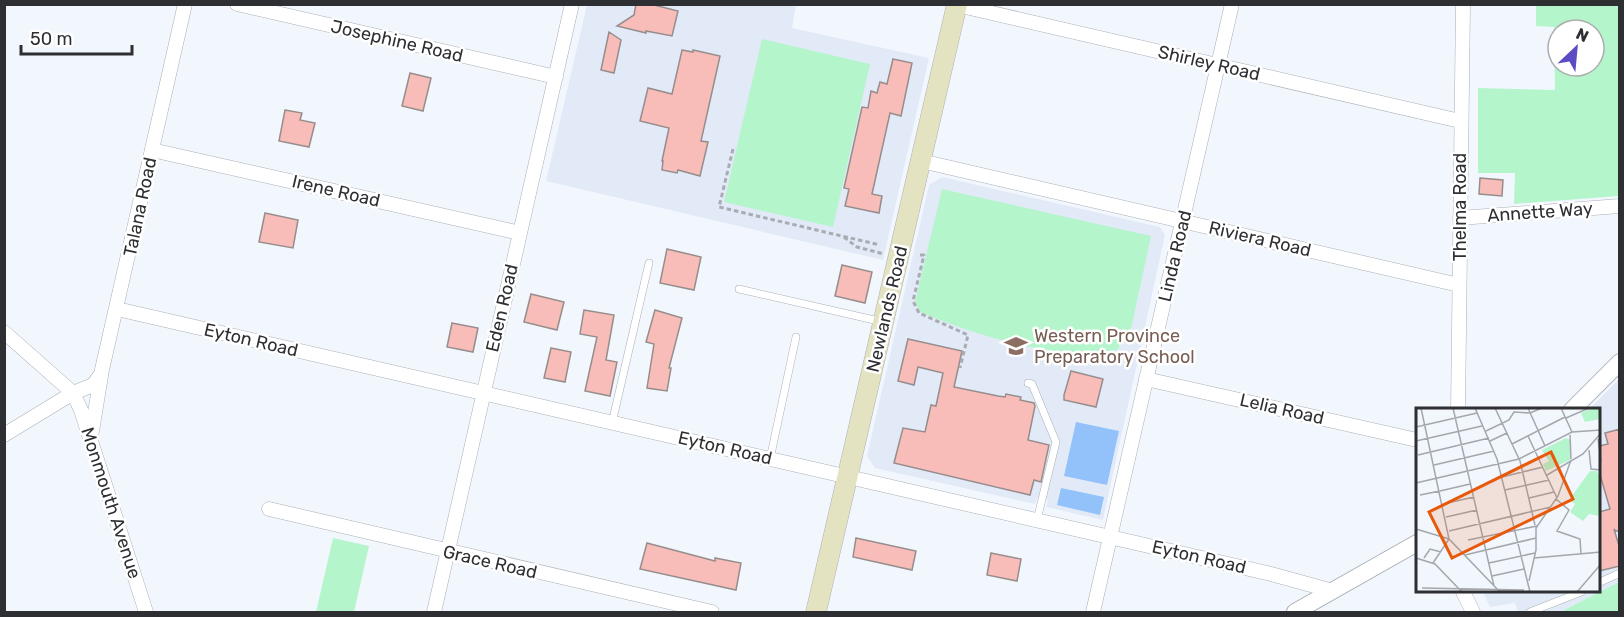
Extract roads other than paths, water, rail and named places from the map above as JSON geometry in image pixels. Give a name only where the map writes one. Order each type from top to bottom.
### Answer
[{"type":"main road","name":"Newlands Road","points":[[816,612],[957,4]]},
{"type":"street","name":"Talana Road","points":[[90,441],[101,374],[185,4]]},
{"type":"street","name":"Josephine Road","points":[[237,4],[556,77]]},
{"type":"street","name":"Eden Road","points":[[434,612],[572,4]]},
{"type":"street","name":"Shirley Road","points":[[957,4],[1461,121]]},
{"type":"street","name":"Linda Road","points":[[1093,612],[1232,4]]},
{"type":"street","name":"Thelma Road","points":[[1458,408],[1464,4]]},
{"type":"street","name":"Irene Road","points":[[152,150],[520,232]]},
{"type":"street","name":"Riviera Road","points":[[921,161],[1460,285]]},
{"type":"street","name":"Annette Way","points":[[1460,218],[1620,206]]},
{"type":"street","name":"Eyton Road","points":[[117,309],[1111,536],[1272,574],[1333,591]]},
{"type":"street","points":[[4,332],[73,393]]},
{"type":"street","points":[[1574,408],[1620,362]]},
{"type":"street","points":[[4,435],[73,393],[93,385],[101,374]]},
{"type":"street","name":"Lelia Road","points":[[1146,379],[1416,440]]},
{"type":"street","name":"Monmouth Avenue","points":[[73,393],[81,410],[146,612]]},
{"type":"street","name":"Grace Road","points":[[268,509],[712,612]]},
{"type":"street","points":[[1295,612],[1416,544]]},
{"type":"street","points":[[1464,593],[1473,612]]},
{"type":"lane","points":[[612,423],[650,263]]},
{"type":"lane","points":[[739,290],[884,322]]},
{"type":"lane","points":[[770,459],[796,337]]},
{"type":"lane","points":[[1028,383],[1032,384],[1056,442],[1037,520]]},
{"type":"lane","points":[[1600,583],[1620,573]]},
{"type":"lane","points":[[1530,612],[1576,593]]},
{"type":"water","points":[[1076,422],[1119,431],[1107,485],[1064,476]]},
{"type":"water","points":[[1061,488],[1104,497],[1100,515],[1057,505]]},
{"type":"place","name":"Western Province Preparatory School","points":[[1016,346]]}]
